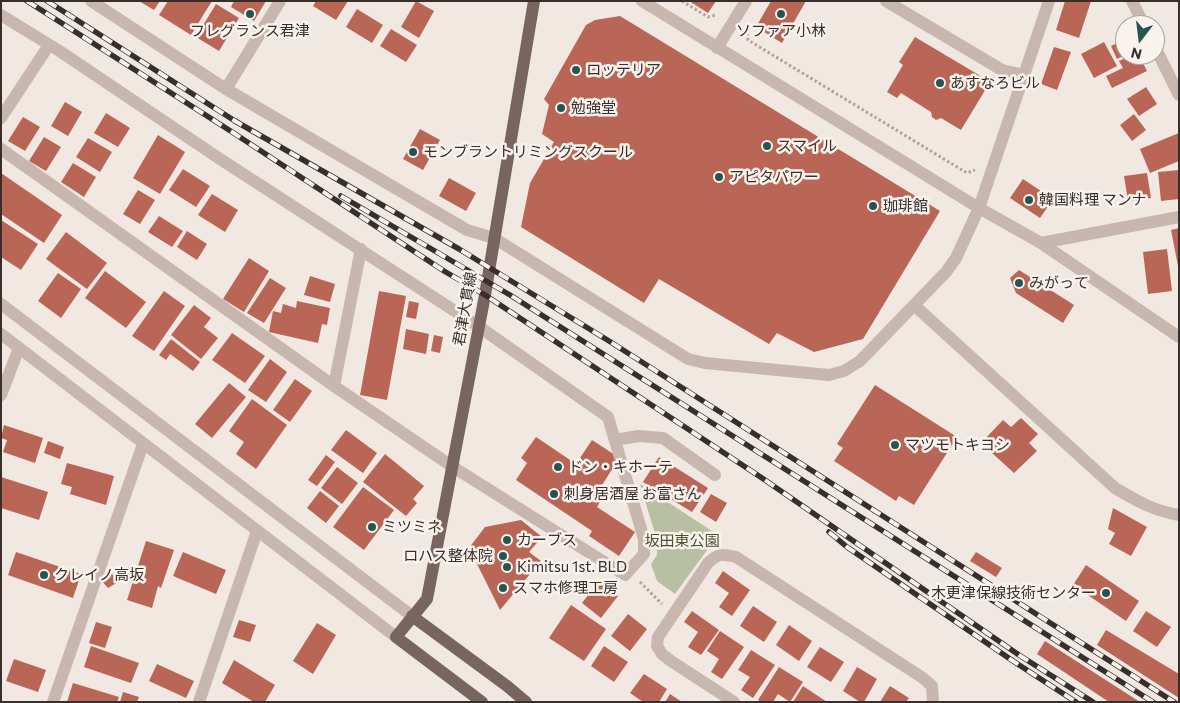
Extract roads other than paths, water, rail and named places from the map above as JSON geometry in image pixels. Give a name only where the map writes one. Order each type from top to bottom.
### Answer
[{"type":"main road","name":"君津大貫線","points":[[396,637],[427,599],[494,238],[534,1]]},
{"type":"main road","points":[[412,616],[526,702]]},
{"type":"main road","points":[[396,637],[482,702]]},
{"type":"street","points":[[91,1],[226,88],[467,230],[494,238],[688,359],[705,363],[829,375],[844,371],[860,361],[946,272],[956,258],[979,208],[1049,1]]},
{"type":"street","points":[[226,88],[280,1]]},
{"type":"street","points":[[642,1],[979,208],[1041,243],[1179,337]]},
{"type":"street","points":[[717,48],[746,1]]},
{"type":"street","points":[[886,1],[1002,70],[1024,75]]},
{"type":"street","points":[[1132,1],[1139,15]]},
{"type":"street","points":[[1,15],[478,326],[608,418],[644,539],[644,554],[625,574],[453,467],[334,386],[1,150]]},
{"type":"street","points":[[1,118],[49,45]]},
{"type":"street","points":[[1164,65],[1179,95]]},
{"type":"street","points":[[1041,243],[1179,217]]},
{"type":"street","points":[[334,386],[361,249]]},
{"type":"street","points":[[1,304],[412,616]]},
{"type":"street","points":[[914,305],[1116,488],[1160,512],[1179,515]]},
{"type":"street","points":[[1,334],[396,637]]},
{"type":"street","points":[[1,395],[19,348]]},
{"type":"street","points":[[615,440],[638,436],[663,438],[715,475]]},
{"type":"street","points":[[53,702],[143,444]]},
{"type":"street","points":[[199,702],[257,531]]},
{"type":"street","points":[[734,702],[662,654],[657,646],[658,637],[708,563],[715,556],[725,555],[736,558],[923,678],[932,686],[933,702]]},
{"type":"railway","points":[[27,1],[229,130],[444,271],[485,295],[762,478],[1019,655],[1093,702]]},
{"type":"railway","points":[[47,1],[235,121],[459,249],[609,341],[1174,702]]},
{"type":"railway","points":[[341,196],[510,295],[1153,702]]},
{"type":"railway","points":[[829,532],[847,547],[1076,702]]},
{"type":"place","name":"フレグランス君津","points":[[250,14]]},
{"type":"place","name":"ソファア小林","points":[[781,14]]},
{"type":"place","name":"ロッテリア","points":[[576,70]]},
{"type":"place","name":"あすなろビル","points":[[940,83]]},
{"type":"place","name":"勉強堂","points":[[561,108]]},
{"type":"place","name":"スマイル","points":[[767,146]]},
{"type":"place","name":"モンブラントリミングスクール","points":[[413,152]]},
{"type":"place","name":"アピタパワー","points":[[719,177]]},
{"type":"place","name":"韓国料理 マンナ","points":[[1029,200]]},
{"type":"place","name":"珈琲館","points":[[873,206]]},
{"type":"place","name":"みがって","points":[[1019,283]]},
{"type":"place","name":"マツモトキヨシ","points":[[895,445]]},
{"type":"place","name":"ドン・キホーテ","points":[[558,467]]},
{"type":"place","name":"刺身居酒屋 お富さん","points":[[554,494]]},
{"type":"place","name":"ミツミネ","points":[[372,527]]},
{"type":"place","name":"カーブス","points":[[507,540]]},
{"type":"place","name":"ロハス整体院","points":[[503,556]]},
{"type":"place","name":"Kimitsu 1st. BLD","points":[[507,567]]},
{"type":"place","name":"クレイノ高坂","points":[[44,575]]},
{"type":"place","name":"スマホ修理工房","points":[[503,588]]},
{"type":"place","name":"木更津保線技術センター","points":[[1106,593]]},
{"type":"park label","name":"坂田東公園","points":[[682,541]]}]
